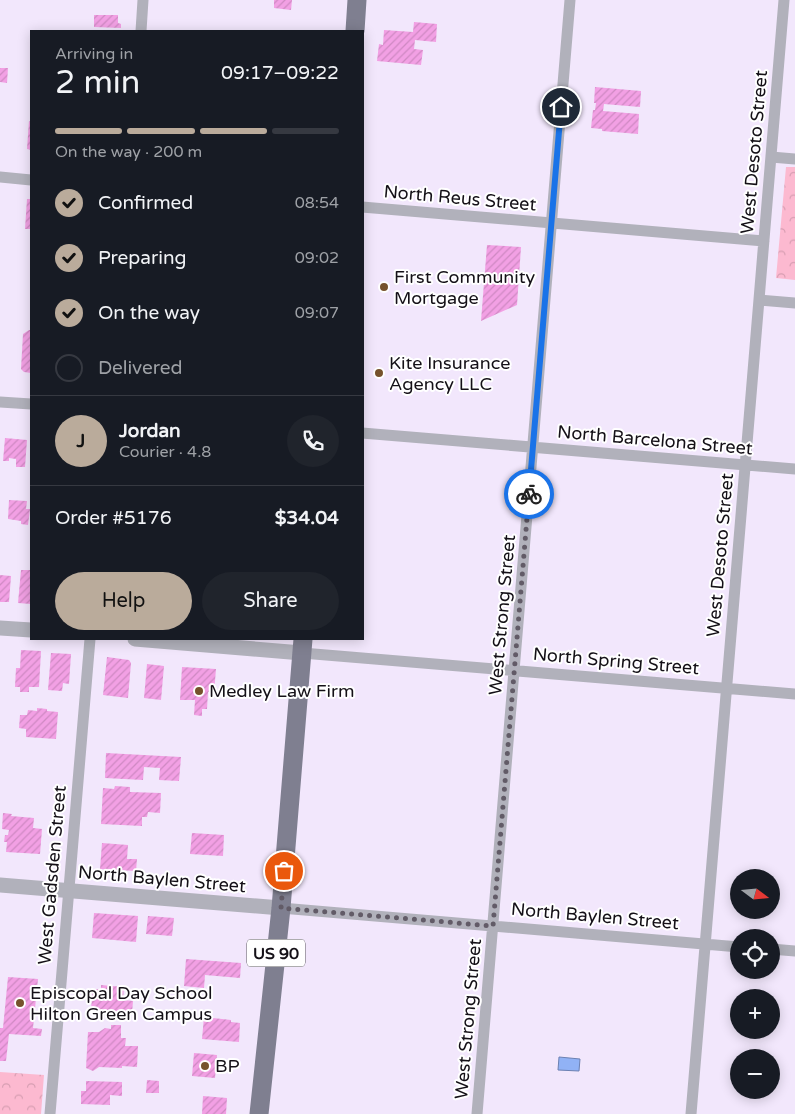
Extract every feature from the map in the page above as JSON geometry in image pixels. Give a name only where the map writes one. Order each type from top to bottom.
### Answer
[{"type":"main road","points":[[355,30],[357,0]]},
{"type":"main road","name":"US 90","points":[[259,1114],[281,908],[303,646]]},
{"type":"street","points":[[141,30],[143,0]]},
{"type":"street","name":"West Strong Street","points":[[477,1114],[570,0]]},
{"type":"street","name":"West Desoto Street","points":[[691,1114],[784,0]]},
{"type":"street","points":[[771,157],[795,159]]},
{"type":"street","points":[[0,177],[30,180]]},
{"type":"street","name":"North Reus Street","points":[[364,207],[764,241]]},
{"type":"street","points":[[759,300],[795,303]]},
{"type":"street","points":[[0,402],[30,404]]},
{"type":"street","name":"North Barcelona Street","points":[[364,433],[795,469]]},
{"type":"street","points":[[0,628],[30,630]]},
{"type":"street","name":"West Gadsden Street","points":[[50,1114],[90,640]]},
{"type":"street","name":"North Spring Street","points":[[158,640],[303,646],[515,671],[795,694]]},
{"type":"street","name":"North Baylen Street","points":[[0,885],[730,946]]},
{"type":"street","points":[[780,950],[795,951]]},
{"type":"green space","points":[[786,167],[795,167],[795,280],[776,278]]},
{"type":"green space","points":[[0,1072],[44,1075],[41,1114],[0,1114]]},
{"type":"water","points":[[559,1057],[580,1059],[579,1071],[558,1070]]},
{"type":"building","points":[[274,0],[292,0],[291,10],[274,8]]},
{"type":"building","points":[[94,15],[118,15],[118,23],[121,24],[121,28],[94,27]]},
{"type":"building","points":[[414,22],[437,24],[436,42],[415,40],[414,49],[423,50],[421,65],[377,61],[379,44],[383,45],[384,30],[413,32]]},
{"type":"building","points":[[0,68],[8,68],[7,83],[0,82]]},
{"type":"building","points":[[595,87],[641,91],[640,107],[604,104],[603,111],[639,114],[638,134],[602,131],[602,129],[591,128],[593,110],[595,110],[596,103],[594,103]]},
{"type":"building","points":[[29,121],[30,150],[27,149]]},
{"type":"building","points":[[27,199],[30,199],[30,229],[25,229]]},
{"type":"building","points":[[487,245],[521,247],[517,305],[481,321]]},
{"type":"building","points":[[30,330],[30,373],[24,372],[21,369],[23,334]]},
{"type":"building","points":[[5,438],[27,440],[25,467],[16,467],[16,459],[9,458],[9,461],[3,461]]},
{"type":"building","points":[[9,500],[27,501],[26,509],[30,509],[28,525],[21,524],[21,521],[8,519]]},
{"type":"building","points":[[21,570],[30,570],[30,604],[18,603]]},
{"type":"building","points":[[0,575],[11,576],[9,602],[0,602]]},
{"type":"building","points":[[21,650],[41,651],[39,687],[29,687],[29,692],[20,692],[20,687],[15,687],[16,668],[20,668]]},
{"type":"building","points":[[51,653],[71,654],[69,684],[63,683],[62,691],[48,690]]},
{"type":"building","points":[[107,657],[129,660],[131,663],[128,698],[103,695]]},
{"type":"building","points":[[147,664],[164,666],[161,700],[144,698]]},
{"type":"building","points":[[182,667],[216,669],[214,693],[208,692],[207,709],[202,709],[202,716],[194,715],[195,700],[180,700]]},
{"type":"building","points":[[37,708],[58,712],[56,739],[26,737],[26,729],[19,728],[20,715],[27,715],[28,710],[37,711]]},
{"type":"building","points":[[106,753],[181,757],[179,781],[159,780],[160,768],[144,767],[143,780],[105,778]]},
{"type":"building","points":[[115,786],[130,787],[130,792],[161,793],[160,813],[148,812],[147,817],[142,817],[142,826],[101,824],[103,788],[114,789]]},
{"type":"building","points":[[3,813],[12,814],[11,816],[34,818],[33,828],[42,829],[40,854],[6,852],[7,842],[4,842],[5,835],[8,835],[9,830],[2,829]]},
{"type":"building","points":[[192,833],[224,835],[223,856],[190,854]]},
{"type":"building","points":[[102,843],[128,845],[127,859],[137,859],[136,871],[100,869]]},
{"type":"building","points":[[94,913],[138,916],[136,942],[92,938]]},
{"type":"building","points":[[148,916],[174,918],[172,936],[146,934]]},
{"type":"building","points":[[186,959],[241,963],[240,978],[205,975],[204,988],[184,986]]},
{"type":"building","name":"Episcopal Day School Hilton Green Campus","points":[[8,977],[38,979],[33,1028],[42,1029],[41,1036],[9,1034],[6,1061],[0,1061],[0,1028],[3,1028]]},
{"type":"building","points":[[101,985],[124,987],[123,1000],[133,1001],[132,1013],[91,1009],[93,989],[101,989]]},
{"type":"building","points":[[204,1017],[240,1023],[239,1042],[202,1039]]},
{"type":"building","points":[[111,1025],[121,1025],[121,1038],[126,1038],[125,1046],[138,1046],[137,1067],[99,1067],[93,1071],[86,1068],[88,1032],[99,1032],[105,1028],[111,1029]]},
{"type":"building","name":"BP","points":[[194,1053],[217,1055],[215,1078],[192,1076]]},
{"type":"building","points":[[147,1080],[159,1081],[159,1093],[146,1093]]},
{"type":"building","points":[[86,1081],[122,1082],[122,1096],[110,1095],[110,1105],[81,1104],[81,1091],[86,1091]]},
{"type":"building","points":[[203,1096],[227,1098],[226,1114],[202,1114]]},
{"type":"way so far","points":[[284,871],[281,908],[493,926],[529,494]]},
{"type":"place","name":"First Community Mortgage","points":[[384,287]]},
{"type":"place","name":"Kite Insurance Agency LLC","points":[[379,373]]},
{"type":"place","name":"Medley Law Firm","points":[[199,691]]},
{"type":"place","name":"Episcopal Day School Hilton Green Campus","points":[[20,1003]]},
{"type":"place","name":"BP","points":[[205,1066]]},
{"type":"route","points":[[529,494],[561,107]]}]
